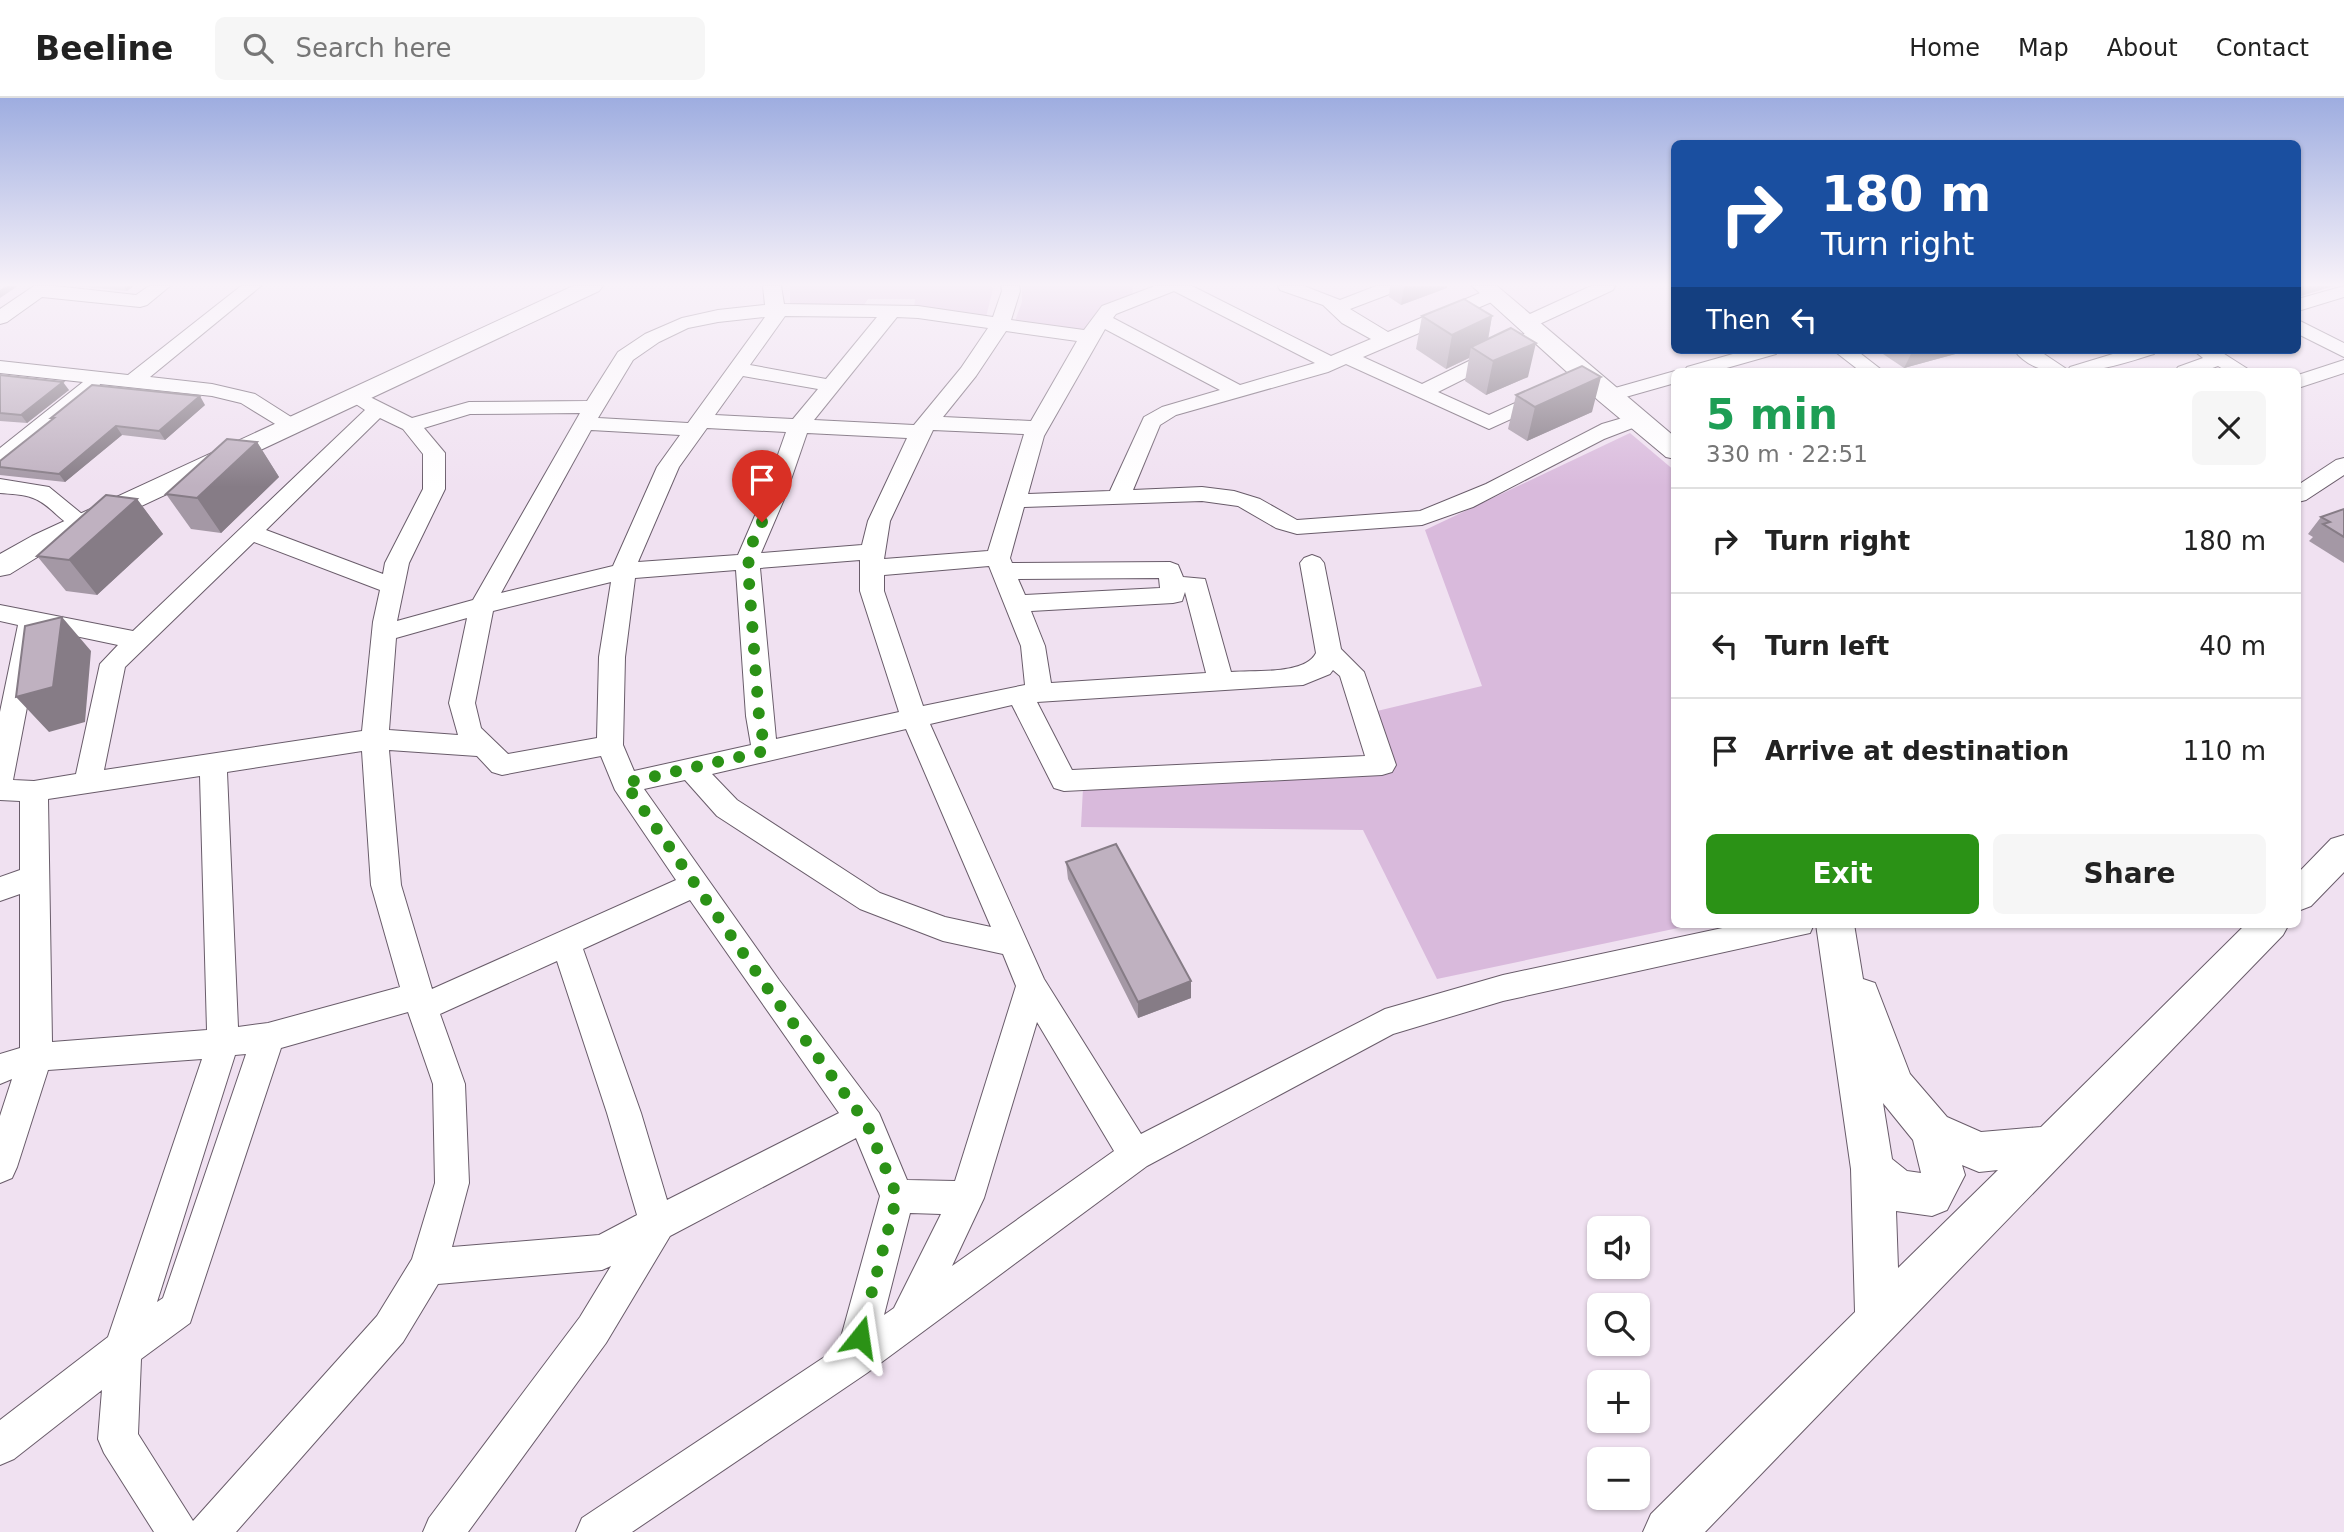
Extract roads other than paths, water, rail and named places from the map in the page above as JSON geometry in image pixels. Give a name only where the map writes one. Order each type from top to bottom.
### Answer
[{"type":"main road","points":[[0,567],[42,542],[82,523],[292,426],[367,403],[463,353]]},
{"type":"main road","points":[[1560,353],[1671,448]]},
{"type":"main road","points":[[2301,893],[2344,849]]},
{"type":"main road","points":[[1837,928],[1893,1086],[1932,1132],[1979,1152],[2051,1146]]},
{"type":"main road","points":[[1837,928],[1872,1168],[1878,1322]]},
{"type":"main road","points":[[1669,1532],[2266,928]]},
{"type":"main road","points":[[1872,1168],[1897,1191],[1932,1195],[1942,1175],[1932,1132]]},
{"type":"street","points":[[132,382],[168,353]]},
{"type":"street","points":[[610,745],[502,765],[469,732],[463,703],[482,606],[589,415],[625,356],[630,353]]},
{"type":"street","points":[[750,353],[668,467],[624,571],[612,657],[610,745],[625,783],[862,1118],[897,1196],[853,1360]]},
{"type":"street","points":[[765,751],[759,716],[750,548],[774,497],[799,426],[858,353]]},
{"type":"street","points":[[981,353],[924,427],[879,521],[872,560],[872,592],[914,717],[1032,986],[1135,1155]]},
{"type":"street","points":[[1082,353],[1038,428],[1013,501],[1000,564],[1033,646],[1030,694],[1064,781],[1382,765],[1351,672],[1329,653],[1311,563]]},
{"type":"street","points":[[1150,353],[1237,391]]},
{"type":"street","points":[[1324,353],[1489,422],[1587,377]]},
{"type":"street","points":[[1118,499],[1151,421],[1168,411],[1356,353]]},
{"type":"street","points":[[1422,392],[1489,353]]},
{"type":"street","points":[[1705,368],[1755,354]]},
{"type":"street","points":[[1849,354],[1869,368]]},
{"type":"street","points":[[2030,354],[2053,368]]},
{"type":"street","points":[[2084,368],[2114,354],[2138,368]]},
{"type":"street","points":[[2190,368],[2211,355],[2235,368]]},
{"type":"street","points":[[739,369],[832,386]]},
{"type":"street","points":[[2301,381],[2340,371]]},
{"type":"street","points":[[5,372],[100,378],[212,390],[248,398],[292,426]]},
{"type":"street","points":[[0,459],[100,378]]},
{"type":"street","points":[[1608,396],[1671,378]]},
{"type":"street","points":[[88,783],[113,664],[250,532],[367,403],[410,425],[434,453],[434,489],[397,563],[384,633],[374,739],[386,885],[420,1002],[449,1084],[452,1182],[428,1266],[390,1329],[209,1532]]},
{"type":"street","points":[[410,425],[469,408],[699,425],[1038,428]]},
{"type":"street","points":[[1013,501],[1202,494],[1230,497],[1252,504],[1280,524],[1297,527],[1422,518],[1440,513],[1534,468],[1613,425],[1636,420]]},
{"type":"street","points":[[2301,493],[2344,465]]},
{"type":"street","points":[[0,486],[41,492],[82,523]]},
{"type":"street","points":[[250,532],[393,586]]},
{"type":"street","points":[[384,633],[624,571],[749,560],[872,560],[1170,569],[1173,595],[1016,604]]},
{"type":"street","points":[[1172,584],[1197,585],[1221,682]]},
{"type":"street","points":[[0,614],[137,640]]},
{"type":"street","points":[[0,779],[31,620]]},
{"type":"street","points":[[625,783],[914,717],[1030,694],[1303,676],[1321,668],[1329,653]]},
{"type":"street","points":[[0,790],[34,791],[374,739],[484,747]]},
{"type":"street","points":[[177,1532],[118,1439],[123,1349],[223,1043],[213,764]]},
{"type":"street","points":[[690,768],[727,808],[870,901],[943,929],[1013,944]]},
{"type":"street","points":[[0,1167],[36,1057],[34,791]]},
{"type":"street","points":[[0,889],[35,877]]},
{"type":"street","points":[[0,1069],[36,1057],[223,1043],[268,1037],[420,1002],[565,943],[696,884]]},
{"type":"street","points":[[596,1532],[853,1360],[1135,1155],[1385,1023],[1503,988],[1780,928]]},
{"type":"street","points":[[443,1532],[593,1329],[657,1224],[624,1113],[565,943]]},
{"type":"street","points":[[908,1320],[967,1198],[1032,986]]},
{"type":"street","points":[[0,1446],[87,1375],[177,1310],[268,1037]]},
{"type":"street","points":[[428,1266],[602,1252],[862,1118]]},
{"type":"street","points":[[897,1196],[967,1198]]}]
